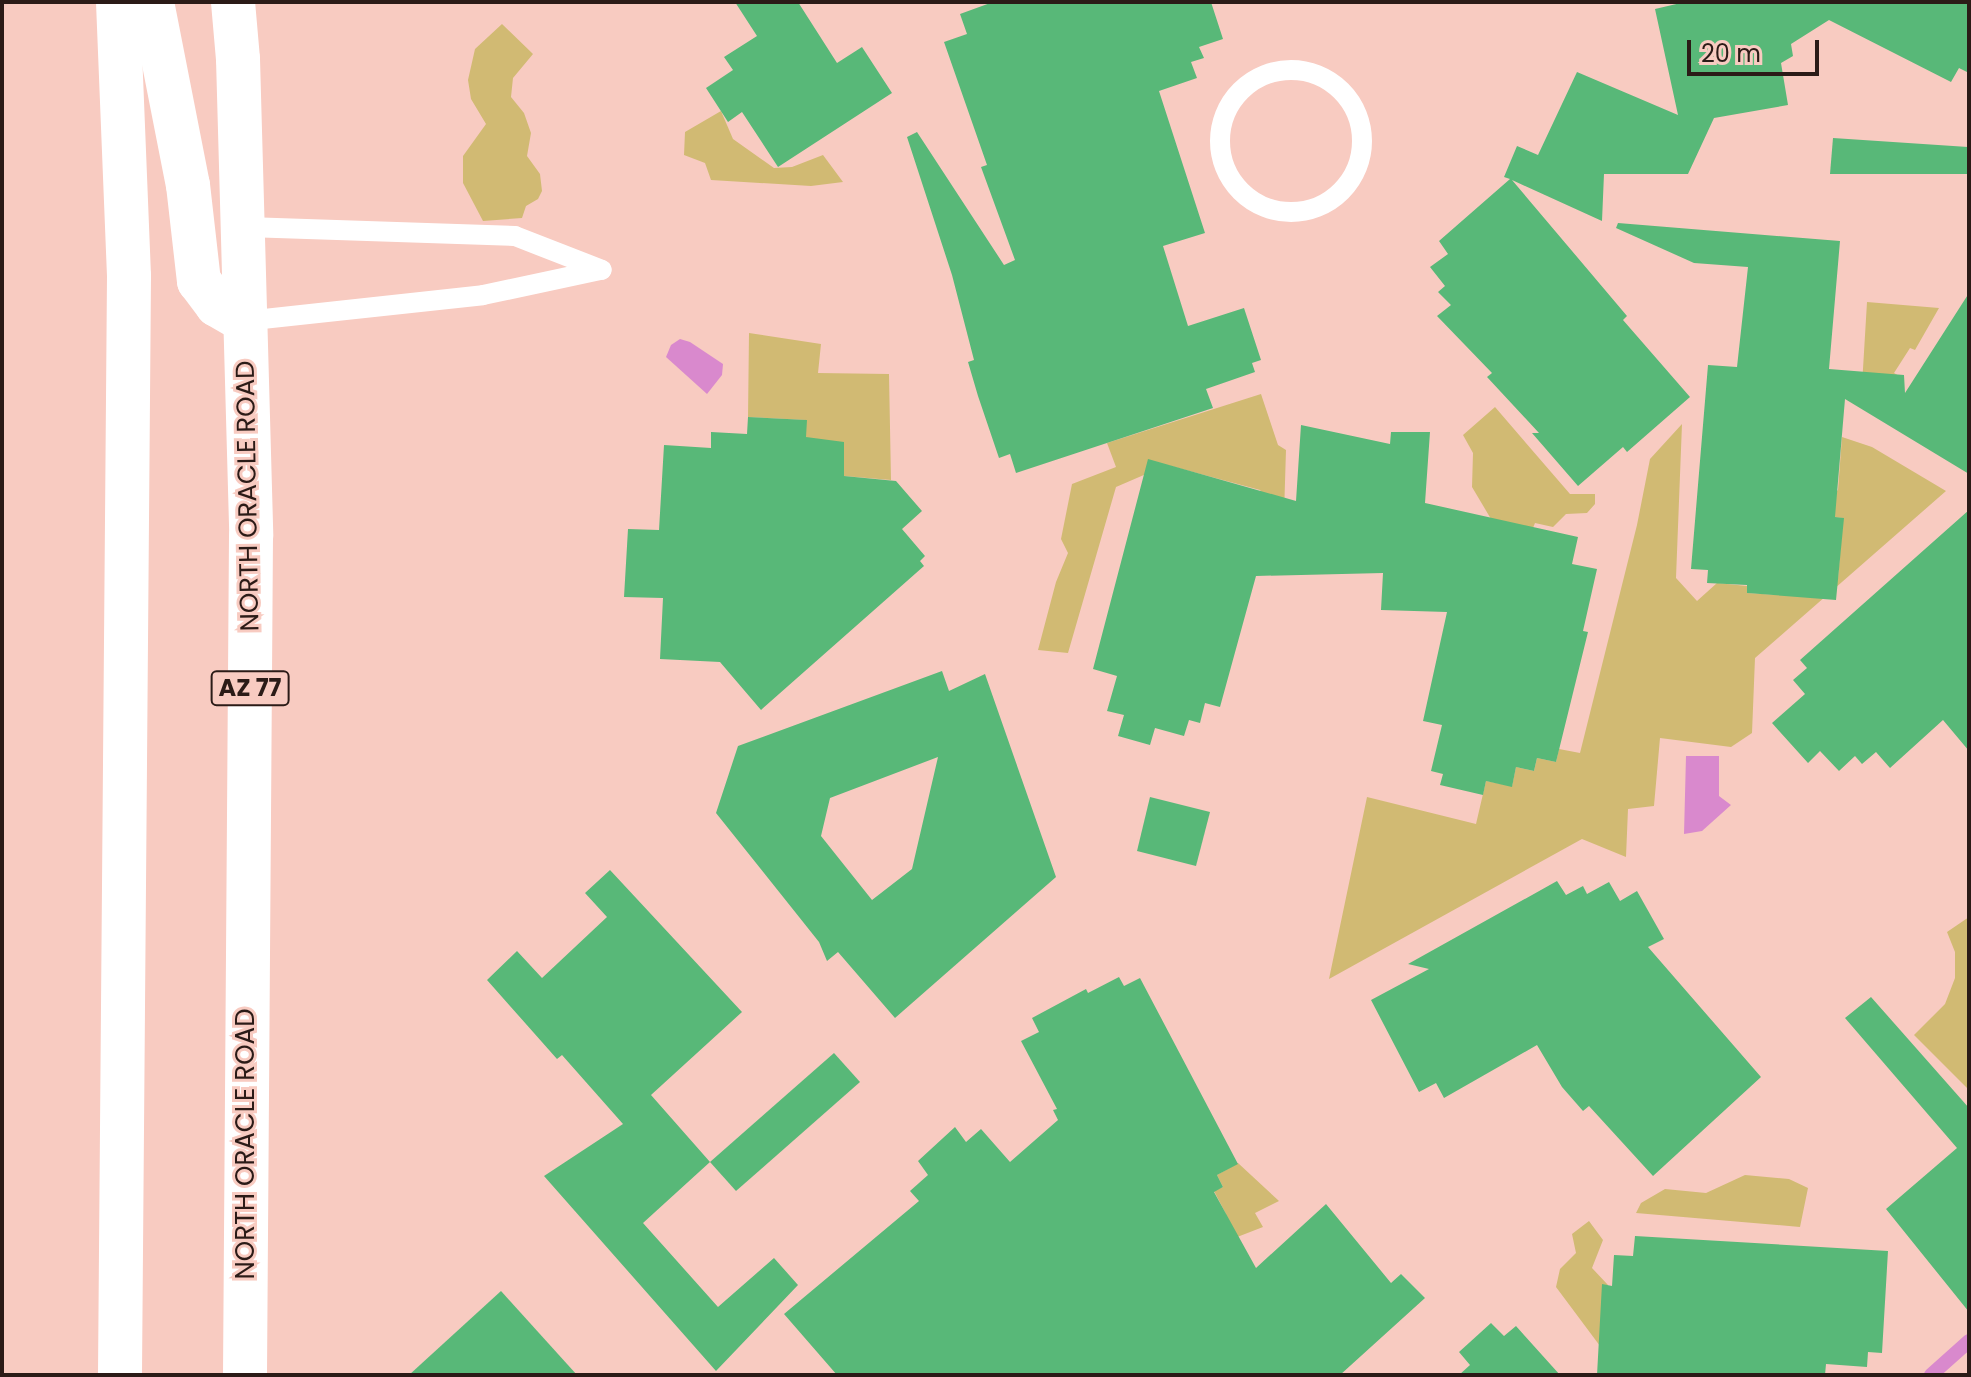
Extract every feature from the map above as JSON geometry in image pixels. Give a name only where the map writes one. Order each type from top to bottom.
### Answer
[{"type":"highway","points":[[118,2],[129,276],[120,1375]]},
{"type":"highway","points":[[152,2],[188,185],[199,281],[217,305],[245,321]]},
{"type":"highway","name":"NORTH ORACLE ROAD","points":[[233,2],[238,59],[251,536],[245,1375]]},
{"type":"lane","points":[[1287,70],[1307,72],[1341,90],[1360,124],[1362,144],[1349,182],[1336,196],[1298,212],[1277,211],[1257,205],[1241,192],[1228,176],[1221,156],[1220,136],[1234,98],[1267,74],[1287,70]]},
{"type":"lane","points":[[243,227],[515,236],[602,270],[483,295],[245,321]]},
{"type":"shaded area","points":[[502,24],[533,54],[513,78],[511,97],[524,113],[531,133],[527,156],[540,174],[542,191],[538,199],[526,206],[522,218],[483,221],[463,183],[463,156],[486,124],[471,99],[468,80],[475,49]]},
{"type":"shaded area","points":[[721,111],[733,139],[774,168],[792,167],[823,155],[843,182],[811,186],[711,180],[705,163],[684,155],[685,132]]},
{"type":"shaded area","points":[[1867,302],[1939,308],[1915,350],[1910,348],[1894,373],[1899,376],[1861,402]]},
{"type":"shaded area","points":[[749,333],[821,344],[818,373],[889,374],[891,480],[844,476],[806,437],[806,420],[748,417]]},
{"type":"shaded area","points":[[680,339],[690,342],[723,364],[722,375],[707,394],[666,357],[671,345]]},
{"type":"shaded area","points":[[1261,394],[1278,445],[1286,450],[1284,515],[1272,507],[1260,490],[1167,465],[1116,487],[1068,653],[1038,650],[1056,582],[1068,553],[1061,539],[1072,484],[1116,467],[1107,443]]},
{"type":"shaded area","points":[[1495,407],[1570,494],[1595,494],[1595,504],[1587,513],[1566,514],[1553,527],[1535,523],[1533,528],[1491,519],[1472,487],[1473,453],[1463,435]]},
{"type":"shaded area","points":[[1682,424],[1676,578],[1697,601],[1717,583],[1747,586],[1747,593],[1777,595],[1838,578],[1843,518],[1811,515],[1838,490],[1842,437],[1872,447],[1946,491],[1755,658],[1752,733],[1731,747],[1660,738],[1654,806],[1628,809],[1626,857],[1582,839],[1329,979],[1367,797],[1476,824],[1486,781],[1512,786],[1516,767],[1534,771],[1537,758],[1556,762],[1559,749],[1580,753],[1637,525],[1650,459]]},
{"type":"shaded area","points":[[1686,756],[1719,756],[1719,796],[1731,805],[1702,831],[1684,834]]},
{"type":"shaded area","points":[[1969,917],[1969,1090],[1914,1035],[1945,1004],[1955,978],[1955,952],[1947,932]]},
{"type":"shaded area","points":[[1238,1163],[1279,1201],[1255,1213],[1263,1227],[1214,1246],[1203,1226],[1226,1214],[1214,1191],[1223,1187],[1217,1175]]},
{"type":"shaded area","points":[[1745,1175],[1789,1179],[1808,1188],[1800,1227],[1636,1213],[1641,1203],[1665,1189],[1706,1193]]},
{"type":"shaded area","points":[[1589,1221],[1603,1240],[1592,1268],[1608,1285],[1600,1346],[1556,1287],[1560,1269],[1576,1253],[1572,1234]]},
{"type":"building","points":[[735,2],[798,2],[837,63],[862,47],[892,93],[778,167],[742,112],[728,122],[706,88],[733,70],[724,57],[757,36]]},
{"type":"building","points":[[993,2],[1211,2],[1223,39],[1199,47],[1204,58],[1191,62],[1197,78],[1159,91],[1205,233],[1163,246],[1188,326],[1244,308],[1261,360],[1252,363],[1255,372],[1206,389],[1213,408],[1016,473],[1010,454],[999,458],[978,396],[968,362],[974,360],[952,275],[907,137],[917,132],[1004,265],[1015,260],[981,167],[987,165],[944,42],[967,34],[960,14]]},
{"type":"building","points":[[1685,2],[1969,2],[1969,73],[1959,68],[1951,82],[1829,20],[1791,44],[1793,56],[1781,63],[1788,105],[1714,118],[1688,174],[1604,174],[1602,221],[1512,180],[1627,316],[1623,320],[1690,397],[1627,452],[1623,447],[1578,486],[1532,433],[1539,433],[1487,377],[1492,373],[1437,316],[1451,305],[1438,292],[1445,286],[1430,267],[1448,254],[1439,241],[1510,179],[1504,177],[1517,146],[1538,155],[1577,72],[1678,115],[1655,9]]},
{"type":"building","points":[[1833,138],[1968,147],[1967,174],[1830,174]]},
{"type":"building","points":[[1618,223],[1840,241],[1829,369],[1904,375],[1905,393],[1969,293],[1969,474],[1845,399],[1835,517],[1844,518],[1836,600],[1747,593],[1747,585],[1707,583],[1708,570],[1691,569],[1708,365],[1737,367],[1748,267],[1694,263],[1616,228]]},
{"type":"building","points":[[748,417],[807,420],[806,437],[844,442],[844,476],[896,481],[922,511],[902,529],[925,556],[920,561],[924,566],[761,710],[720,662],[660,659],[663,598],[624,597],[628,529],[659,530],[664,445],[711,448],[711,432],[747,434]]},
{"type":"building","points":[[1301,425],[1390,444],[1391,432],[1430,432],[1425,503],[1578,537],[1572,564],[1597,569],[1583,631],[1588,632],[1556,762],[1537,758],[1534,771],[1516,767],[1512,787],[1486,781],[1483,795],[1440,785],[1443,774],[1431,771],[1442,725],[1423,721],[1447,612],[1381,610],[1383,573],[1256,576],[1220,707],[1205,703],[1200,723],[1189,720],[1184,736],[1155,728],[1150,745],[1118,736],[1124,715],[1107,711],[1117,676],[1093,669],[1148,459],[1296,501]]},
{"type":"building","points":[[1969,510],[1969,751],[1943,720],[1890,768],[1876,752],[1862,764],[1855,756],[1839,771],[1820,751],[1808,763],[1772,723],[1805,694],[1793,680],[1807,668],[1800,660]]},
{"type":"building","points":[[942,671],[949,691],[985,674],[1056,877],[895,1018],[838,952],[827,961],[819,942],[716,813],[738,746]],"holes":[[[938,757],[912,869],[872,900],[821,836],[830,798]]]},
{"type":"building","points":[[1150,797],[1210,812],[1196,866],[1137,851]]},
{"type":"building","points":[[610,870],[742,1012],[651,1095],[710,1162],[643,1223],[718,1307],[774,1258],[798,1285],[716,1371],[544,1176],[623,1124],[562,1055],[557,1059],[487,980],[517,951],[542,978],[607,917],[585,893]]},
{"type":"building","points":[[1557,881],[1566,895],[1583,886],[1587,894],[1609,882],[1620,901],[1637,891],[1664,939],[1648,947],[1761,1077],[1653,1176],[1589,1106],[1583,1111],[1562,1087],[1537,1045],[1444,1098],[1436,1083],[1419,1092],[1371,1000],[1429,969],[1408,964]]},
{"type":"building","points":[[1119,977],[1124,986],[1140,978],[1238,1164],[1217,1175],[1223,1187],[1214,1192],[1256,1268],[1326,1204],[1391,1283],[1401,1274],[1425,1298],[1340,1375],[837,1375],[784,1314],[919,1201],[910,1191],[928,1175],[918,1161],[955,1127],[966,1142],[981,1129],[1010,1162],[1058,1120],[1053,1110],[1057,1109],[1021,1041],[1039,1032],[1032,1018],[1086,989],[1088,993]]},
{"type":"building","points":[[1871,997],[1969,1108],[1969,1312],[1886,1209],[1957,1148],[1845,1018]]},
{"type":"building","points":[[834,1053],[860,1082],[736,1191],[710,1162]]},
{"type":"building","points":[[1635,1236],[1888,1251],[1882,1353],[1868,1352],[1867,1367],[1826,1364],[1825,1375],[1597,1375],[1602,1284],[1612,1286],[1614,1255],[1633,1256]]},
{"type":"building","points":[[501,1291],[577,1375],[409,1375]]},
{"type":"building","points":[[1491,1323],[1504,1336],[1516,1326],[1560,1375],[1459,1375],[1470,1365],[1459,1352]]},
{"type":"waterway","points":[[1931,1375],[1969,1341]]}]
